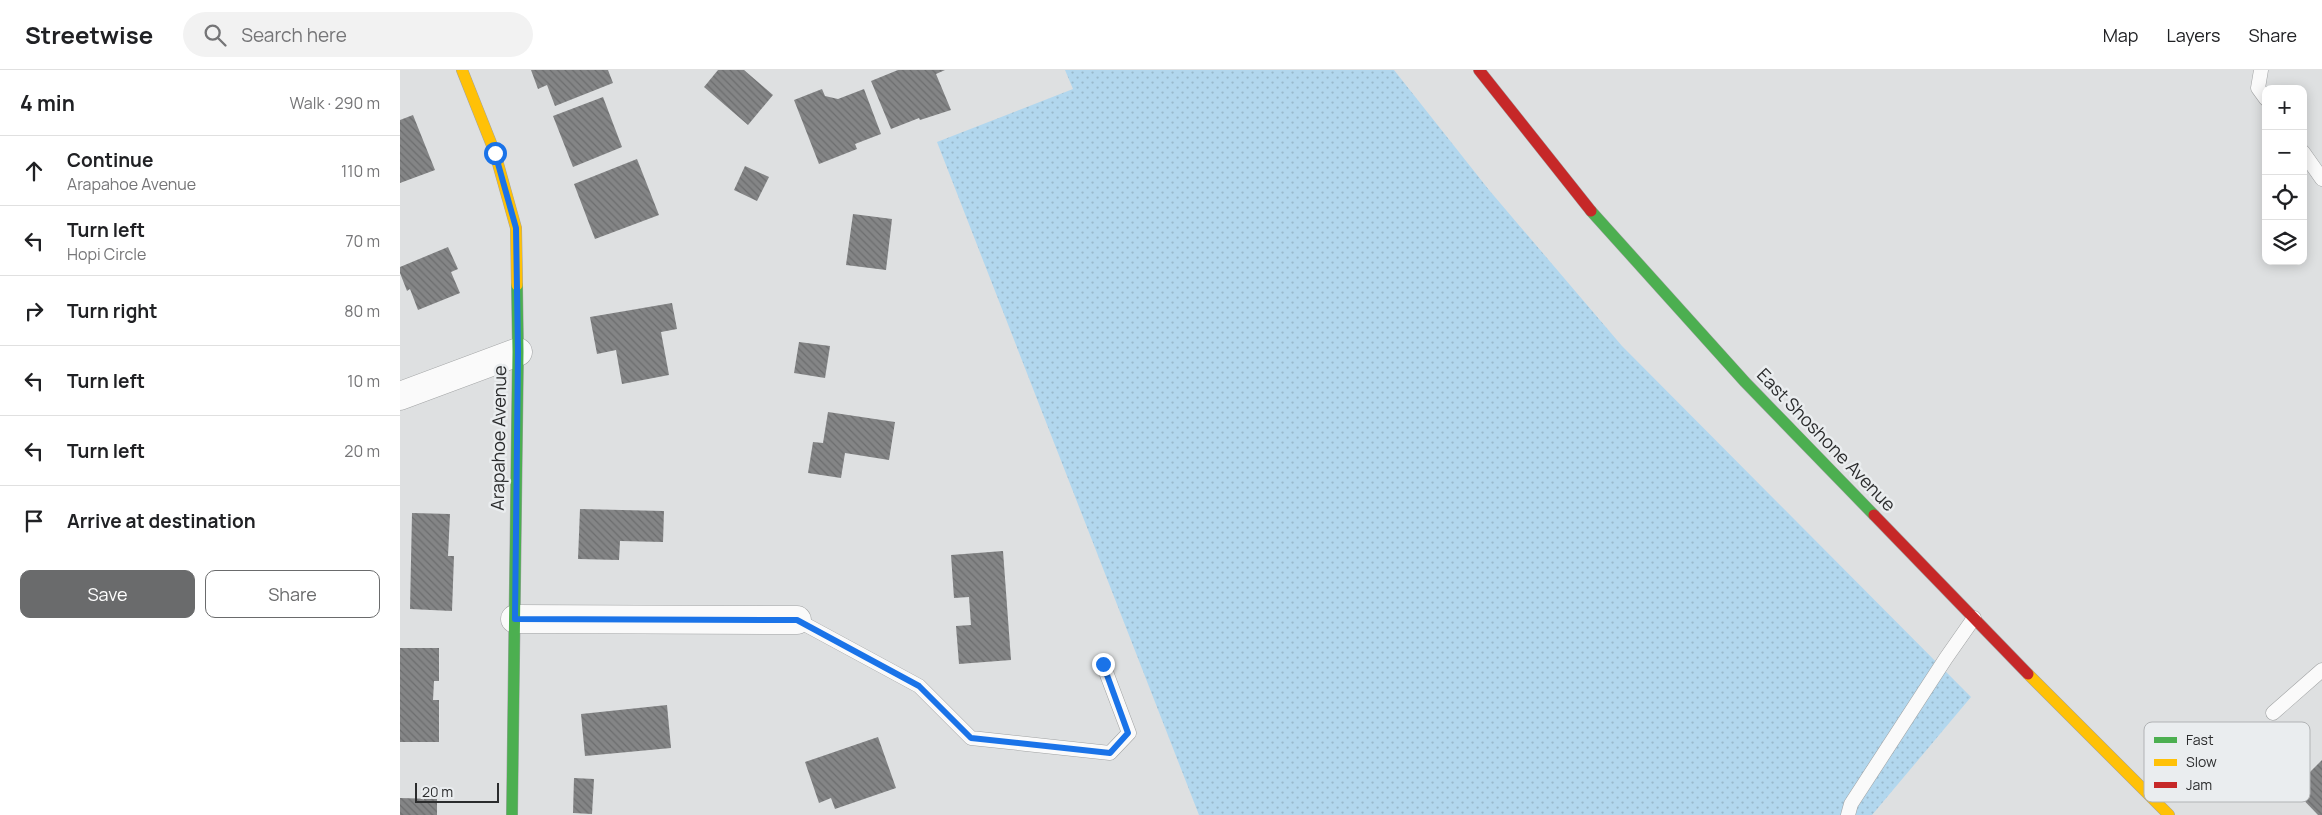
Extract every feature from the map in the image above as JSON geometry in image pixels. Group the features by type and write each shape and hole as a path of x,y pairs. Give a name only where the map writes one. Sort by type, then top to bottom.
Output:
{"street":[{"name":"Arapahoe Avenue","path":"462,70 495,153 516,228 518,352 512,815"},
{"name":"East Shoshone Avenue","path":"1479,70 1598,219 1745,382 2144,790"},
{"path":"400,396 518,352"},
{"path":"515,619 797,620"},
{"name":"East Shoshone Avenue","path":"2156,802 2169,815"}],"lane":[{"path":"2261,70 2258,88 2262,94"},
{"path":"2307,158 2322,179"},
{"path":"1848,815 1850,804 1974,618"},
{"path":"797,620 919,686 971,738 1110,753 1128,733 1103,664"},
{"path":"2273,713 2322,670"}],"shaded area":[{"path":"1065,70 1394,70 1489,190 1622,346 1971,697 1872,815 1199,815 937,142 1073,89"}],"building":[{"path":"531,70 608,70 613,83 555,106 547,85 538,89"},
{"path":"718,70 744,70 773,95 748,125 704,87"},
{"path":"898,70 945,70 936,74 951,110 920,120 919,118 891,129 871,81"},
{"path":"822,89 825,96 838,99 864,89 881,134 855,144 857,149 819,164 794,100"},
{"path":"603,97 622,147 573,167 553,116"},
{"path":"413,115 435,170 400,183 400,120"},
{"path":"637,159 659,215 595,239 574,184"},
{"path":"745,166 769,177 757,201 734,190"},
{"path":"853,214 892,219 886,270 846,265"},
{"path":"448,247 458,269 451,272 460,293 418,310 410,289 407,291 400,273 400,267"},
{"path":"672,303 677,329 661,332 669,375 622,384 616,350 597,354 590,317"},
{"path":"799,342 830,346 825,378 794,373"},
{"path":"828,412 895,422 889,460 845,453 841,478 808,473 813,442 823,443"},
{"path":"580,509 664,511 663,542 620,541 619,560 578,559"},
{"path":"412,513 450,514 448,556 454,556 452,611 410,609"},
{"path":"1003,551 1011,660 959,664 956,626 971,625 969,597 954,598 951,555"},
{"path":"400,648 439,648 439,681 434,681 433,700 439,700 439,742 400,742"},
{"path":"667,705 671,748 585,756 581,714"},
{"path":"878,737 896,788 835,809 831,798 819,803 805,762"},
{"path":"2322,760 2322,815 2318,815 2306,802 2310,802 2310,772"},
{"path":"574,778 594,779 592,814 573,813"},
{"path":"400,798 437,799 437,815 400,815"}],"traffic: fast":[{"path":"1591,211 1745,382 1874,515"},
{"path":"512,815 518,352 517,285"}],"traffic: slow":[{"path":"462,70 495,153 516,228 517,285"},
{"path":"2028,674 2144,790"},
{"path":"2156,802 2169,815"}],"traffic: jam":[{"path":"1479,70 1591,211"},
{"path":"1874,515 2028,674"}],"route":[{"path":"495,153 516,228 518,352 515,619 797,620 919,686 971,738 1110,753 1128,733 1103,664"}]}
